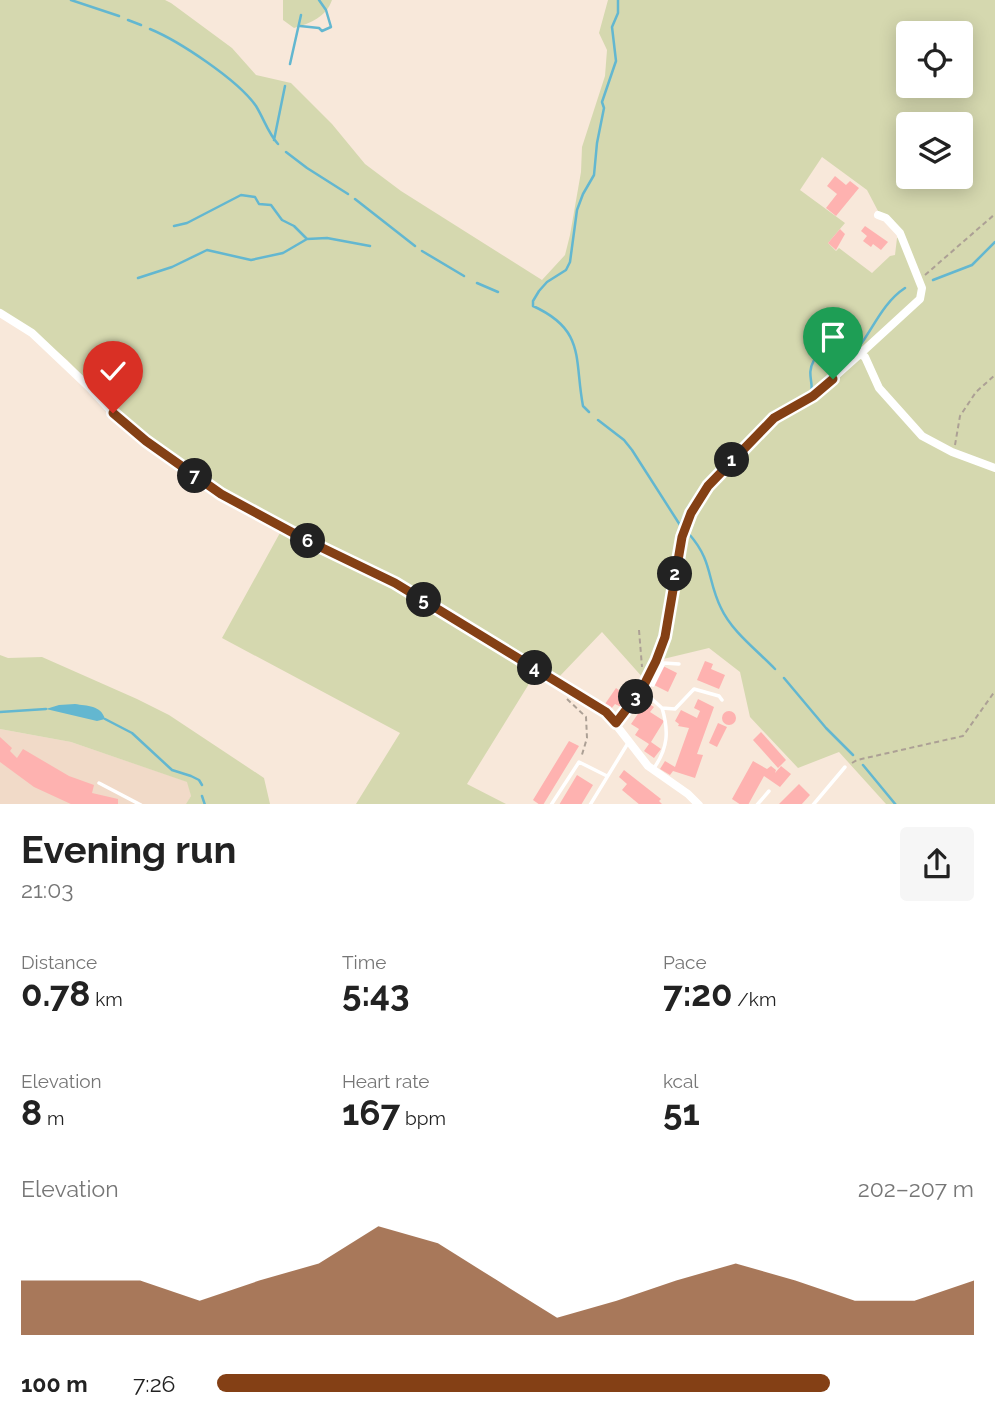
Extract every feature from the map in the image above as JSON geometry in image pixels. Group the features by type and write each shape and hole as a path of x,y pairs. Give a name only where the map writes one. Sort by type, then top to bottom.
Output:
{"street":[{"path":"616,723 659,664 682,537 691,513 708,486 774,418 813,396 920,299 922,288 900,233 886,218 878,215"},
{"path":"0,313 32,333 66,363 113,413 146,441 221,494 308,541 395,583 606,712 653,770 699,804"},
{"path":"860,354 865,358 879,388 922,436 952,452 995,468"}],"lane":[{"path":"659,664 678,664"},
{"path":"644,685 662,708 667,724 664,753 653,770"},
{"path":"662,708 675,709 694,689 719,696 722,701"},
{"path":"592,804 630,741"},
{"path":"551,804 579,762 607,776"},
{"path":"813,804 845,767"},
{"path":"99,783 141,804"},
{"path":"757,804 769,791"}],"path":[{"path":"920,283 924,275 995,214"},
{"path":"952,452 957,440 960,416 976,392 995,375"},
{"path":"639,630 642,669"},
{"path":"845,767 857,760 963,736 995,691"},
{"path":"561,694 586,717 587,738 579,762"}],"shaded area":[{"path":"0,729 71,742 188,782 191,796 187,804 0,804"}],"green space":[{"path":"0,0 165,0 171,3 232,48 256,75 291,83 332,124 365,164 401,191 542,280 565,255 570,235 581,172 582,147 605,76 607,50 599,33 608,0 995,0 995,804 886,804 839,752 798,768 750,717 740,672 709,648 659,660 669,630 687,529 711,478 689,512 678,551 664,638 646,678 644,679 602,632 558,678 395,581 259,513 212,485 167,455 125,419 67,360 35,333 0,311","holes":["822,157 867,190 878,211 893,220 902,234 919,275 916,276 900,237 897,238 895,255 890,256 872,273 839,248 836,251 828,243 845,223 800,190"]},
{"path":"283,0 332,0 326,11 317,18 294,28 283,20"},
{"path":"281,531 394,586 538,674 532,679 467,784 506,804 356,804 400,733 222,638"},
{"path":"0,655 8,658 42,657 169,715 264,778 270,804 186,804 191,796 187,782 71,742 0,729"}],"water":[{"path":"75,704 97,709 105,719 97,721 46,709"}],"building":[{"path":"835,176 846,185 850,181 859,188 836,216 826,208 837,194 827,186"},
{"path":"865,226 888,242 881,250 863,241 867,236 861,231"},
{"path":"840,229 845,234 836,250 828,243"},
{"path":"705,661 713,664 711,669 725,675 719,689 697,680"},
{"path":"663,666 677,673 668,692 654,685"},
{"path":"616,688 631,699 625,709 615,704 611,709 605,704"},
{"path":"698,699 714,707 697,754 703,755 695,778 673,771 670,775 660,769 665,761 675,767 689,728 678,726 675,721 681,710 697,718 700,711 694,708"},
{"path":"646,702 654,707 650,712 664,721 651,742 661,749 654,758 644,751 649,744 635,735 639,729 631,724"},
{"path":"729,711 734,713 734,723 729,725 724,723 722,718 724,713"},
{"path":"718,723 727,727 717,747 709,743"},
{"path":"761,732 786,760 778,768 753,740"},
{"path":"0,737 12,748 10,751 17,758 23,749 69,776 94,785 92,793 118,799 118,804 71,804 34,787 0,762"},
{"path":"569,741 579,746 544,804 533,800"},
{"path":"753,761 767,769 771,766 776,770 775,773 781,766 791,774 780,787 764,776 749,804 740,804 732,799"},
{"path":"624,770 661,799 659,801 662,804 639,804 622,790 627,784 619,777"},
{"path":"577,775 593,785 582,804 560,804"},
{"path":"799,784 810,795 802,804 779,804"}],"waterway":[{"path":"71,0 119,16"},
{"path":"300,26 319,28 322,31 331,27 326,10 319,0"},
{"path":"589,412 583,406 577,360 570,336 550,315 533,306 533,301 547,282 566,270 570,262 577,210 594,175 604,108 602,102 616,61 612,27 618,13 618,0"},
{"path":"290,64 301,15"},
{"path":"128,20 141,25"},
{"path":"150,29 192,52 236,85 256,106 278,144"},
{"path":"274,140 285,86"},
{"path":"286,152 348,194"},
{"path":"174,226 187,223 241,195 255,197 259,204 271,205 282,220 294,226 307,239"},
{"path":"355,199 415,246"},
{"path":"138,278 172,267 207,250 251,260 283,253 307,239 327,238 370,246"},
{"path":"933,280 972,265 995,242"},
{"path":"422,251 464,276"},
{"path":"477,283 498,292"},
{"path":"849,359 888,303 905,288"},
{"path":"811,394 811,370 814,360"},
{"path":"598,420 624,440 632,450 680,525 688,507 699,493"},
{"path":"753,434 763,424"},
{"path":"712,477 729,459"},
{"path":"689,534 702,553 726,617 738,633 775,669"},
{"path":"784,678 853,755"},
{"path":"0,712 46,709"},
{"path":"105,719 132,733 172,770 191,776 202,785"},
{"path":"863,765 895,804"},
{"path":"202,796 205,804"}],"route":[{"path":"113,413 178,465 221,494 308,541 395,583 606,712 616,723 642,689 656,661 671,609 682,537 691,513 708,486 774,418 813,396 833,379"}]}
